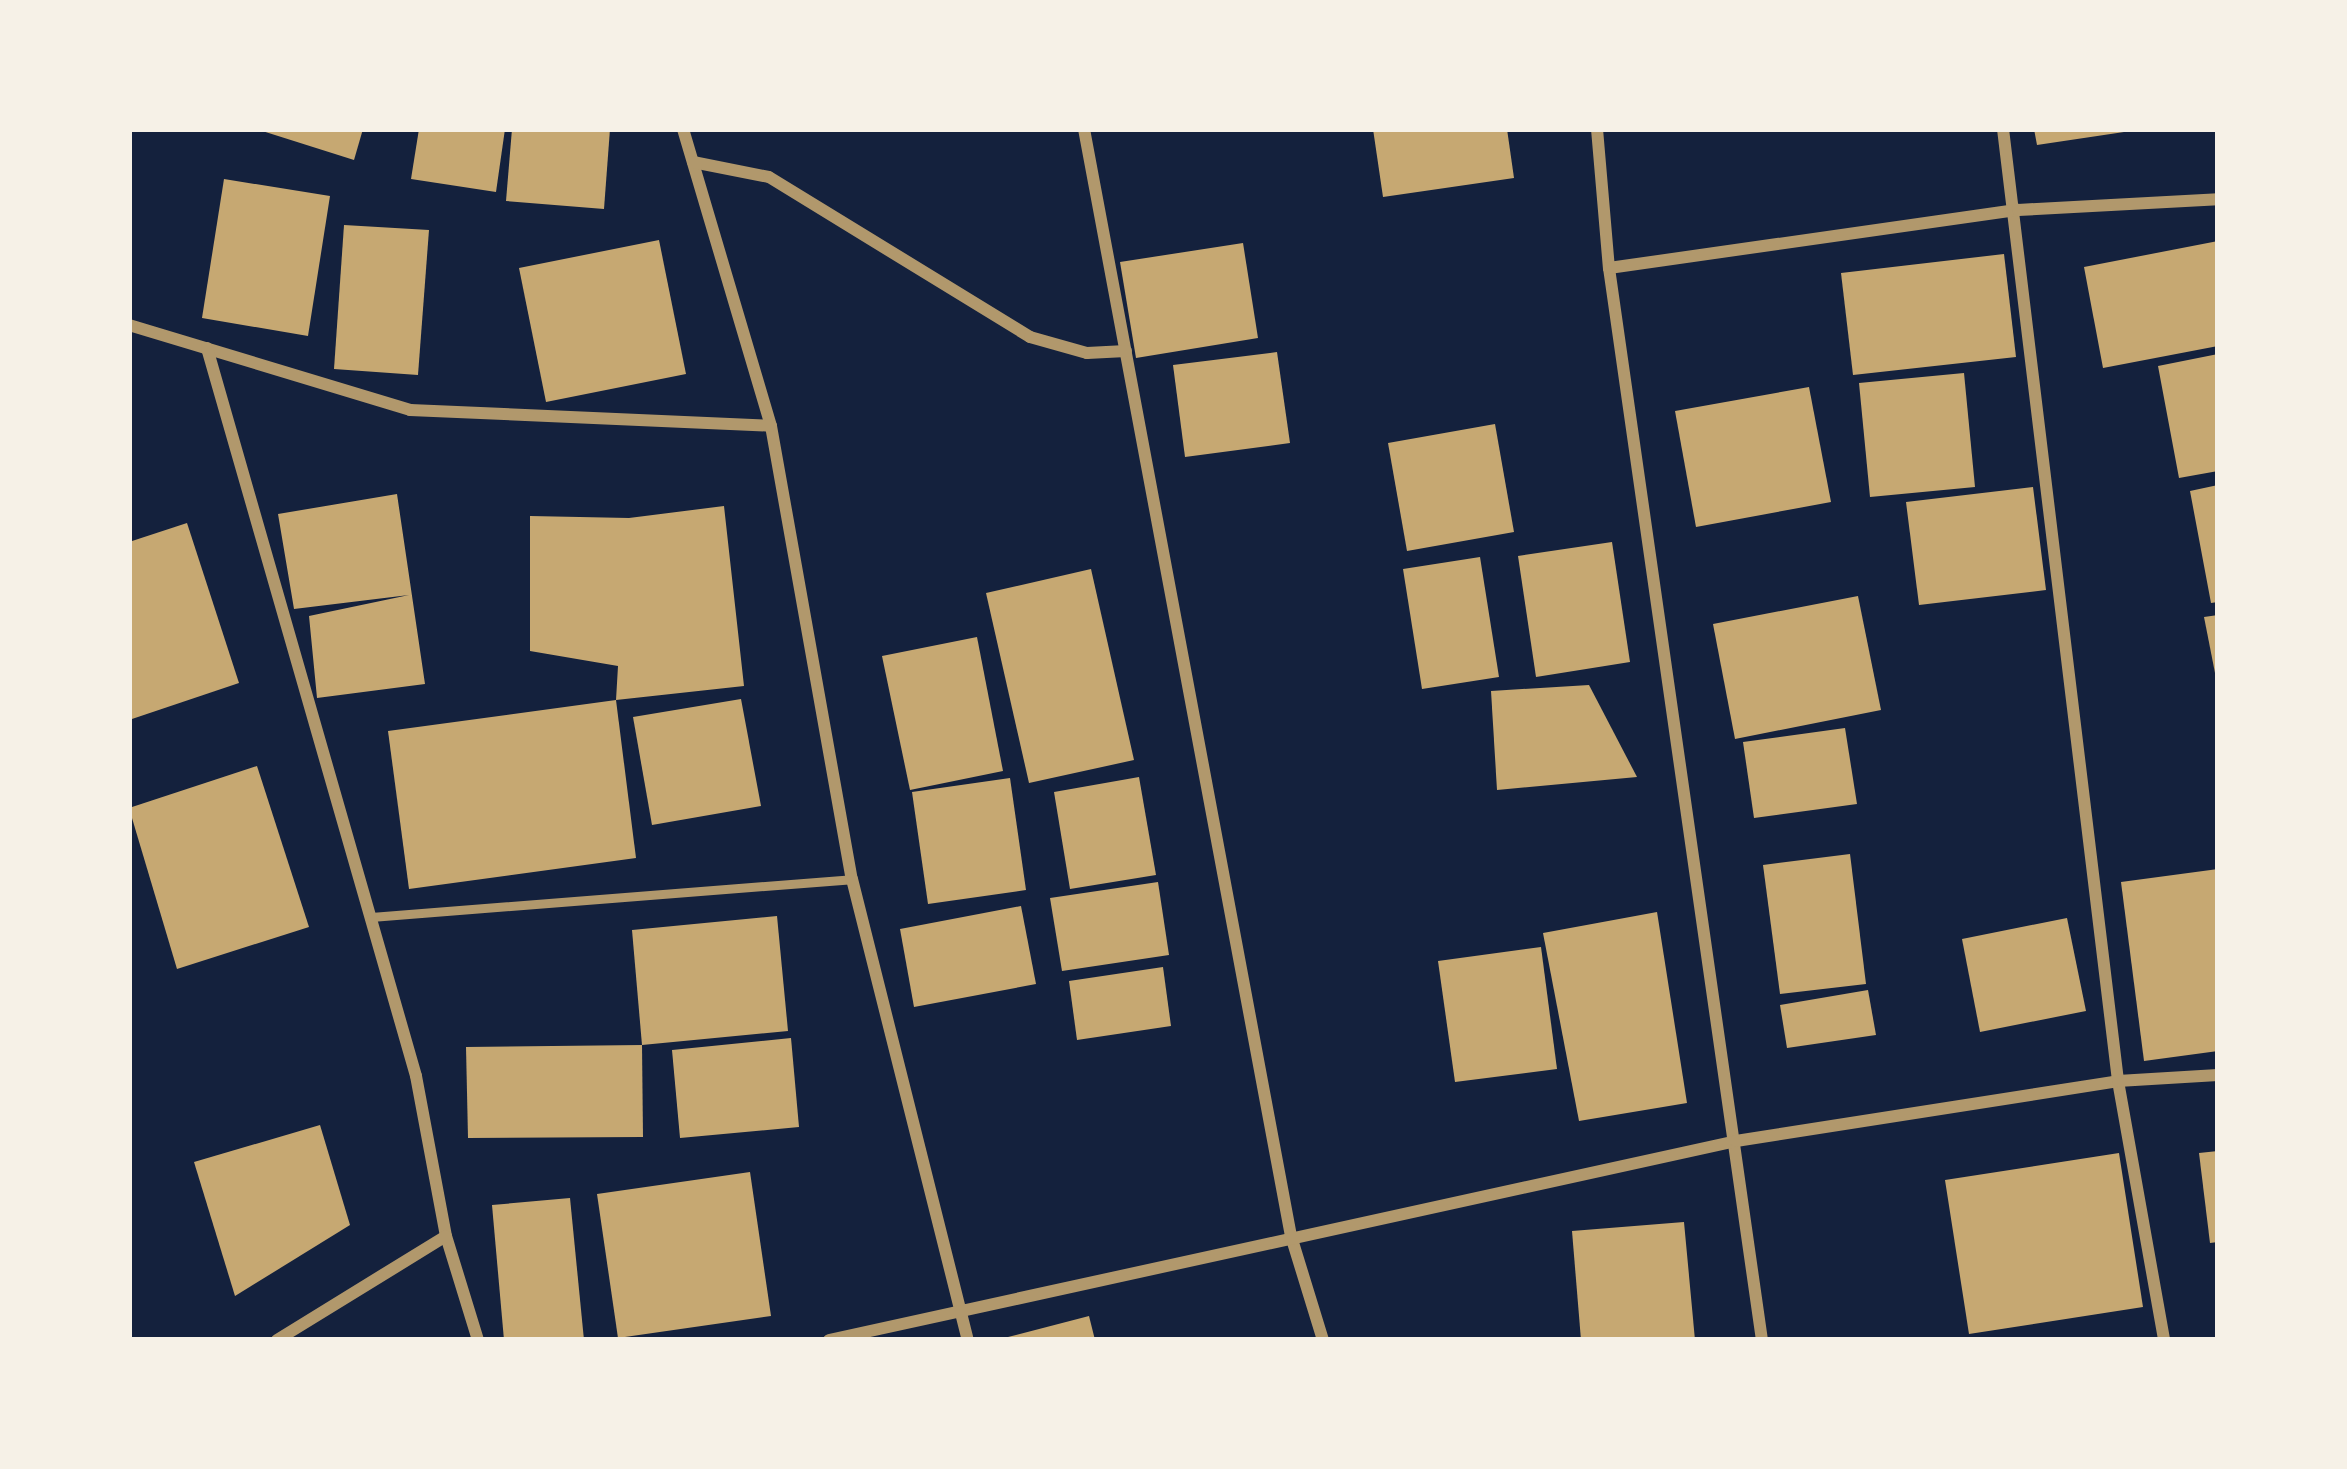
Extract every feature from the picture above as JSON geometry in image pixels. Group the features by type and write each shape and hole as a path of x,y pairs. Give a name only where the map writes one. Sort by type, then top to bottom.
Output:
{"street":[{"path":"683,129 771,427 852,879 968,1340"},
{"path":"1084,129 1291,1237 1323,1340"},
{"path":"1597,129 1609,268 1762,1340"},
{"path":"2003,129 2018,210 2118,1082 2164,1340"},
{"path":"693,162 769,177 1030,338 1087,353 1126,352"},
{"path":"1609,268 2018,210 2218,199"},
{"path":"129,325 410,410 771,427"},
{"path":"207,348 416,1076 446,1236 478,1340"},
{"path":"829,1340 1736,1141 2118,1082 2218,1076"},
{"path":"277,1340 446,1236"}],"lane":[{"path":"371,917 852,879"}],"building":[{"path":"256,129 363,129 354,160"},
{"path":"419,129 505,129 496,192 411,179"},
{"path":"512,129 610,129 604,209 506,201"},
{"path":"1373,129 1507,129 1514,178 1383,197"},
{"path":"2034,129 2124,129 2124,132 2037,145"},
{"path":"224,179 330,196 308,336 202,318"},
{"path":"344,225 429,230 418,375 334,369"},
{"path":"659,240 686,374 546,402 519,268"},
{"path":"2218,241 2218,346 2103,368 2084,267"},
{"path":"1243,243 1258,338 1136,358 1120,262"},
{"path":"2004,254 2016,357 1853,375 1841,273"},
{"path":"1277,352 1290,443 1185,457 1173,365"},
{"path":"2218,354 2218,471 2179,478 2158,366"},
{"path":"1964,373 1975,487 1870,497 1859,383"},
{"path":"1809,387 1831,502 1696,527 1675,411"},
{"path":"1495,424 1514,532 1407,551 1388,443"},
{"path":"2218,485 2218,602 2211,603 2190,491"},
{"path":"2033,487 2046,590 1919,605 1906,502"},
{"path":"397,494 425,684 317,698 309,616 409,595 294,609 278,514"},
{"path":"724,506 744,686 616,700 618,666 530,651 530,516 629,518"},
{"path":"187,523 239,683 129,720 129,542"},
{"path":"1612,542 1630,662 1536,677 1518,556"},
{"path":"1480,557 1499,677 1422,689 1403,569"},
{"path":"1091,569 1134,760 1029,783 986,593"},
{"path":"1858,596 1881,710 1735,739 1713,624"},
{"path":"2218,615 2218,678 2216,678 2204,617"},
{"path":"977,637 1003,771 910,790 882,656"},
{"path":"1589,685 1637,777 1497,790 1491,691"},
{"path":"741,699 761,806 652,825 633,717"},
{"path":"616,700 636,858 409,889 388,731"},
{"path":"1845,728 1857,804 1754,818 1743,742"},
{"path":"257,766 309,927 177,969 129,808"},
{"path":"1139,777 1156,875 1070,889 1054,792"},
{"path":"1010,778 1026,890 928,904 912,792"},
{"path":"1850,854 1866,984 1780,994 1763,865"},
{"path":"2218,869 2218,1051 2144,1061 2121,882"},
{"path":"1158,882 1169,955 1062,971 1050,898"},
{"path":"1021,906 1036,984 914,1007 900,929"},
{"path":"1657,912 1687,1103 1579,1121 1543,933"},
{"path":"777,916 788,1031 642,1045 632,930"},
{"path":"2067,918 2086,1011 1980,1032 1962,939"},
{"path":"1541,947 1557,1069 1455,1082 1438,961"},
{"path":"1163,967 1171,1026 1077,1040 1069,981"},
{"path":"1868,990 1876,1035 1787,1048 1780,1005"},
{"path":"791,1038 799,1127 680,1138 672,1050"},
{"path":"642,1045 643,1137 468,1138 466,1047"},
{"path":"320,1125 350,1225 235,1296 194,1162"},
{"path":"2218,1151 2218,1242 2210,1243 2199,1153"},
{"path":"2119,1153 2143,1307 1969,1334 1945,1180"},
{"path":"750,1172 771,1316 618,1338 597,1194"},
{"path":"570,1198 584,1340 504,1340 492,1205"},
{"path":"1684,1222 1695,1340 1581,1340 1572,1231"},
{"path":"1089,1316 1095,1340 1004,1340 1004,1338"}]}
